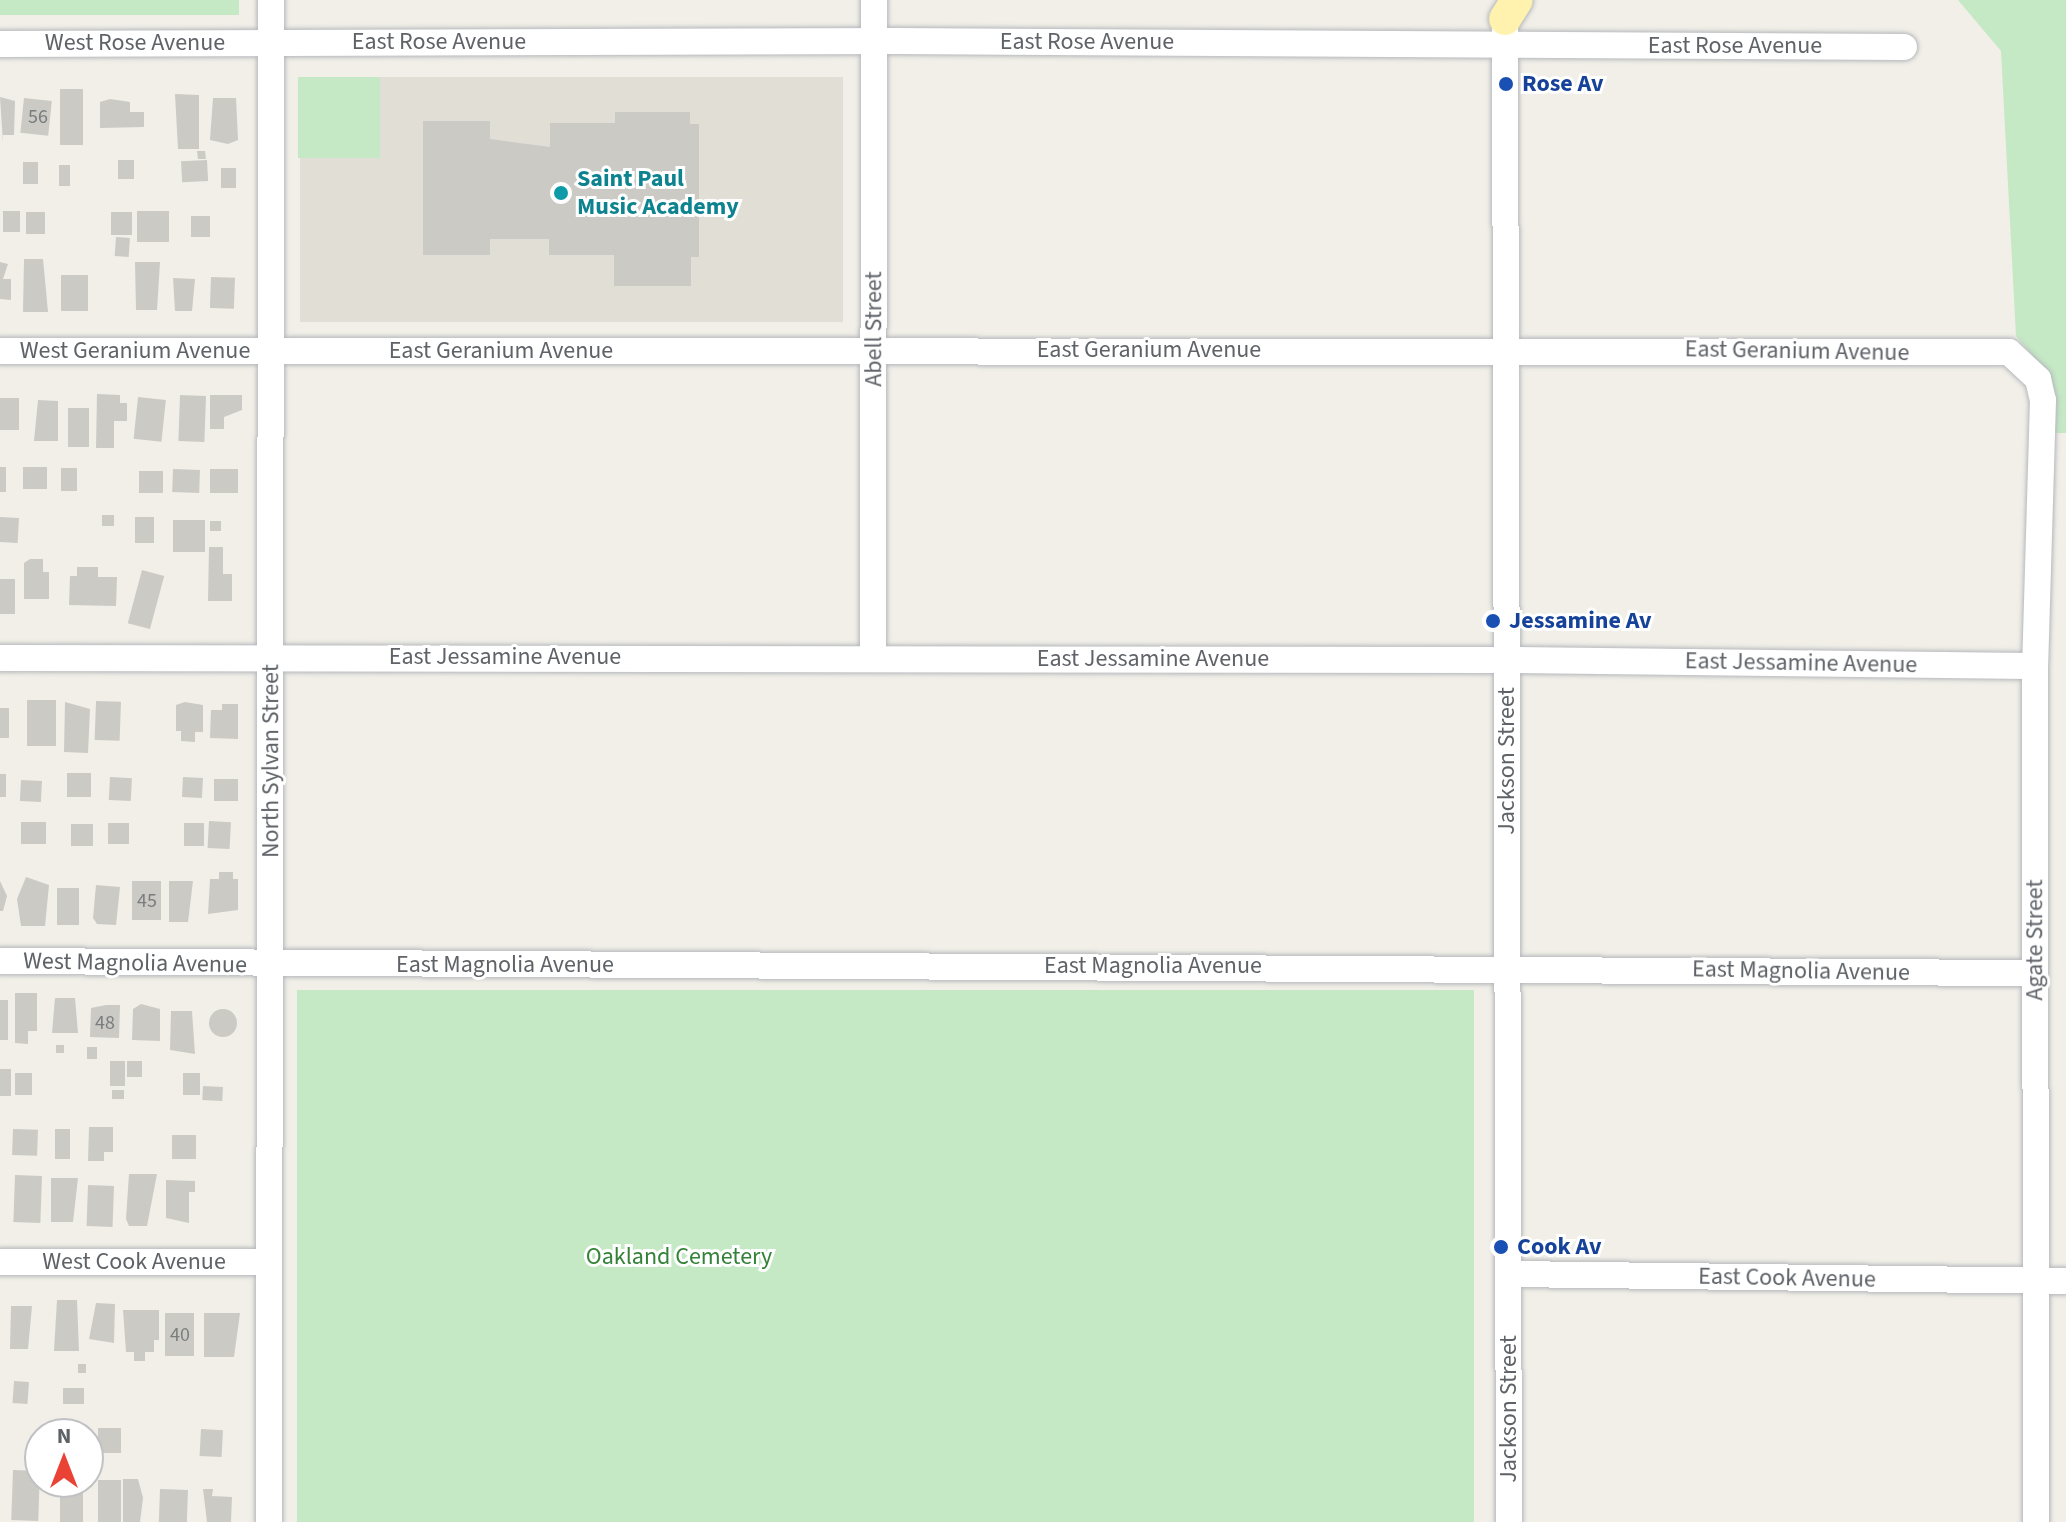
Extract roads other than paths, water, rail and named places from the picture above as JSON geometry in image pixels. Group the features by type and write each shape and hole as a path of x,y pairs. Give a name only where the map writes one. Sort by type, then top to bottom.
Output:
{"street":[{"name":"North Sylvan Street","path":"269,1522 271,0"},
{"name":"Abell Street","path":"873,658 874,0"},
{"name":"East Rose Avenue","path":"271,43 874,41 1508,16 1904,47"},
{"name":"Jackson Street","path":"1508,16 1509,1522"},
{"name":"West Rose Avenue","path":"0,44 271,43"},
{"name":"East Geranium Avenue","path":"271,351 874,352 1506,348 2003,352 2024,363"},
{"name":"West Geranium Avenue","path":"0,351 271,351"},
{"name":"Agate Street","path":"2024,363 2038,379 2043,400 2035,666 2036,1522"},
{"name":"East Jessamine Avenue","path":"0,658 1507,660 2035,666"},
{"name":"West Magnolia Avenue","path":"0,961 271,964"},
{"name":"East Magnolia Avenue","path":"271,964 2035,973"},
{"name":"West Cook Avenue","path":"0,1262 267,1262"},
{"name":"East Cook Avenue","path":"1509,1274 2066,1281"}],"place":[{"name":"Rose Av","path":"1506,84"},
{"name":"Saint Paul Music Academy","path":"561,193"},
{"name":"Jessamine Av","path":"1493,621"},
{"name":"Cook Av","path":"1501,1247"}],"park label":[{"name":"Oakland Cemetery","path":"679,1257"}]}
